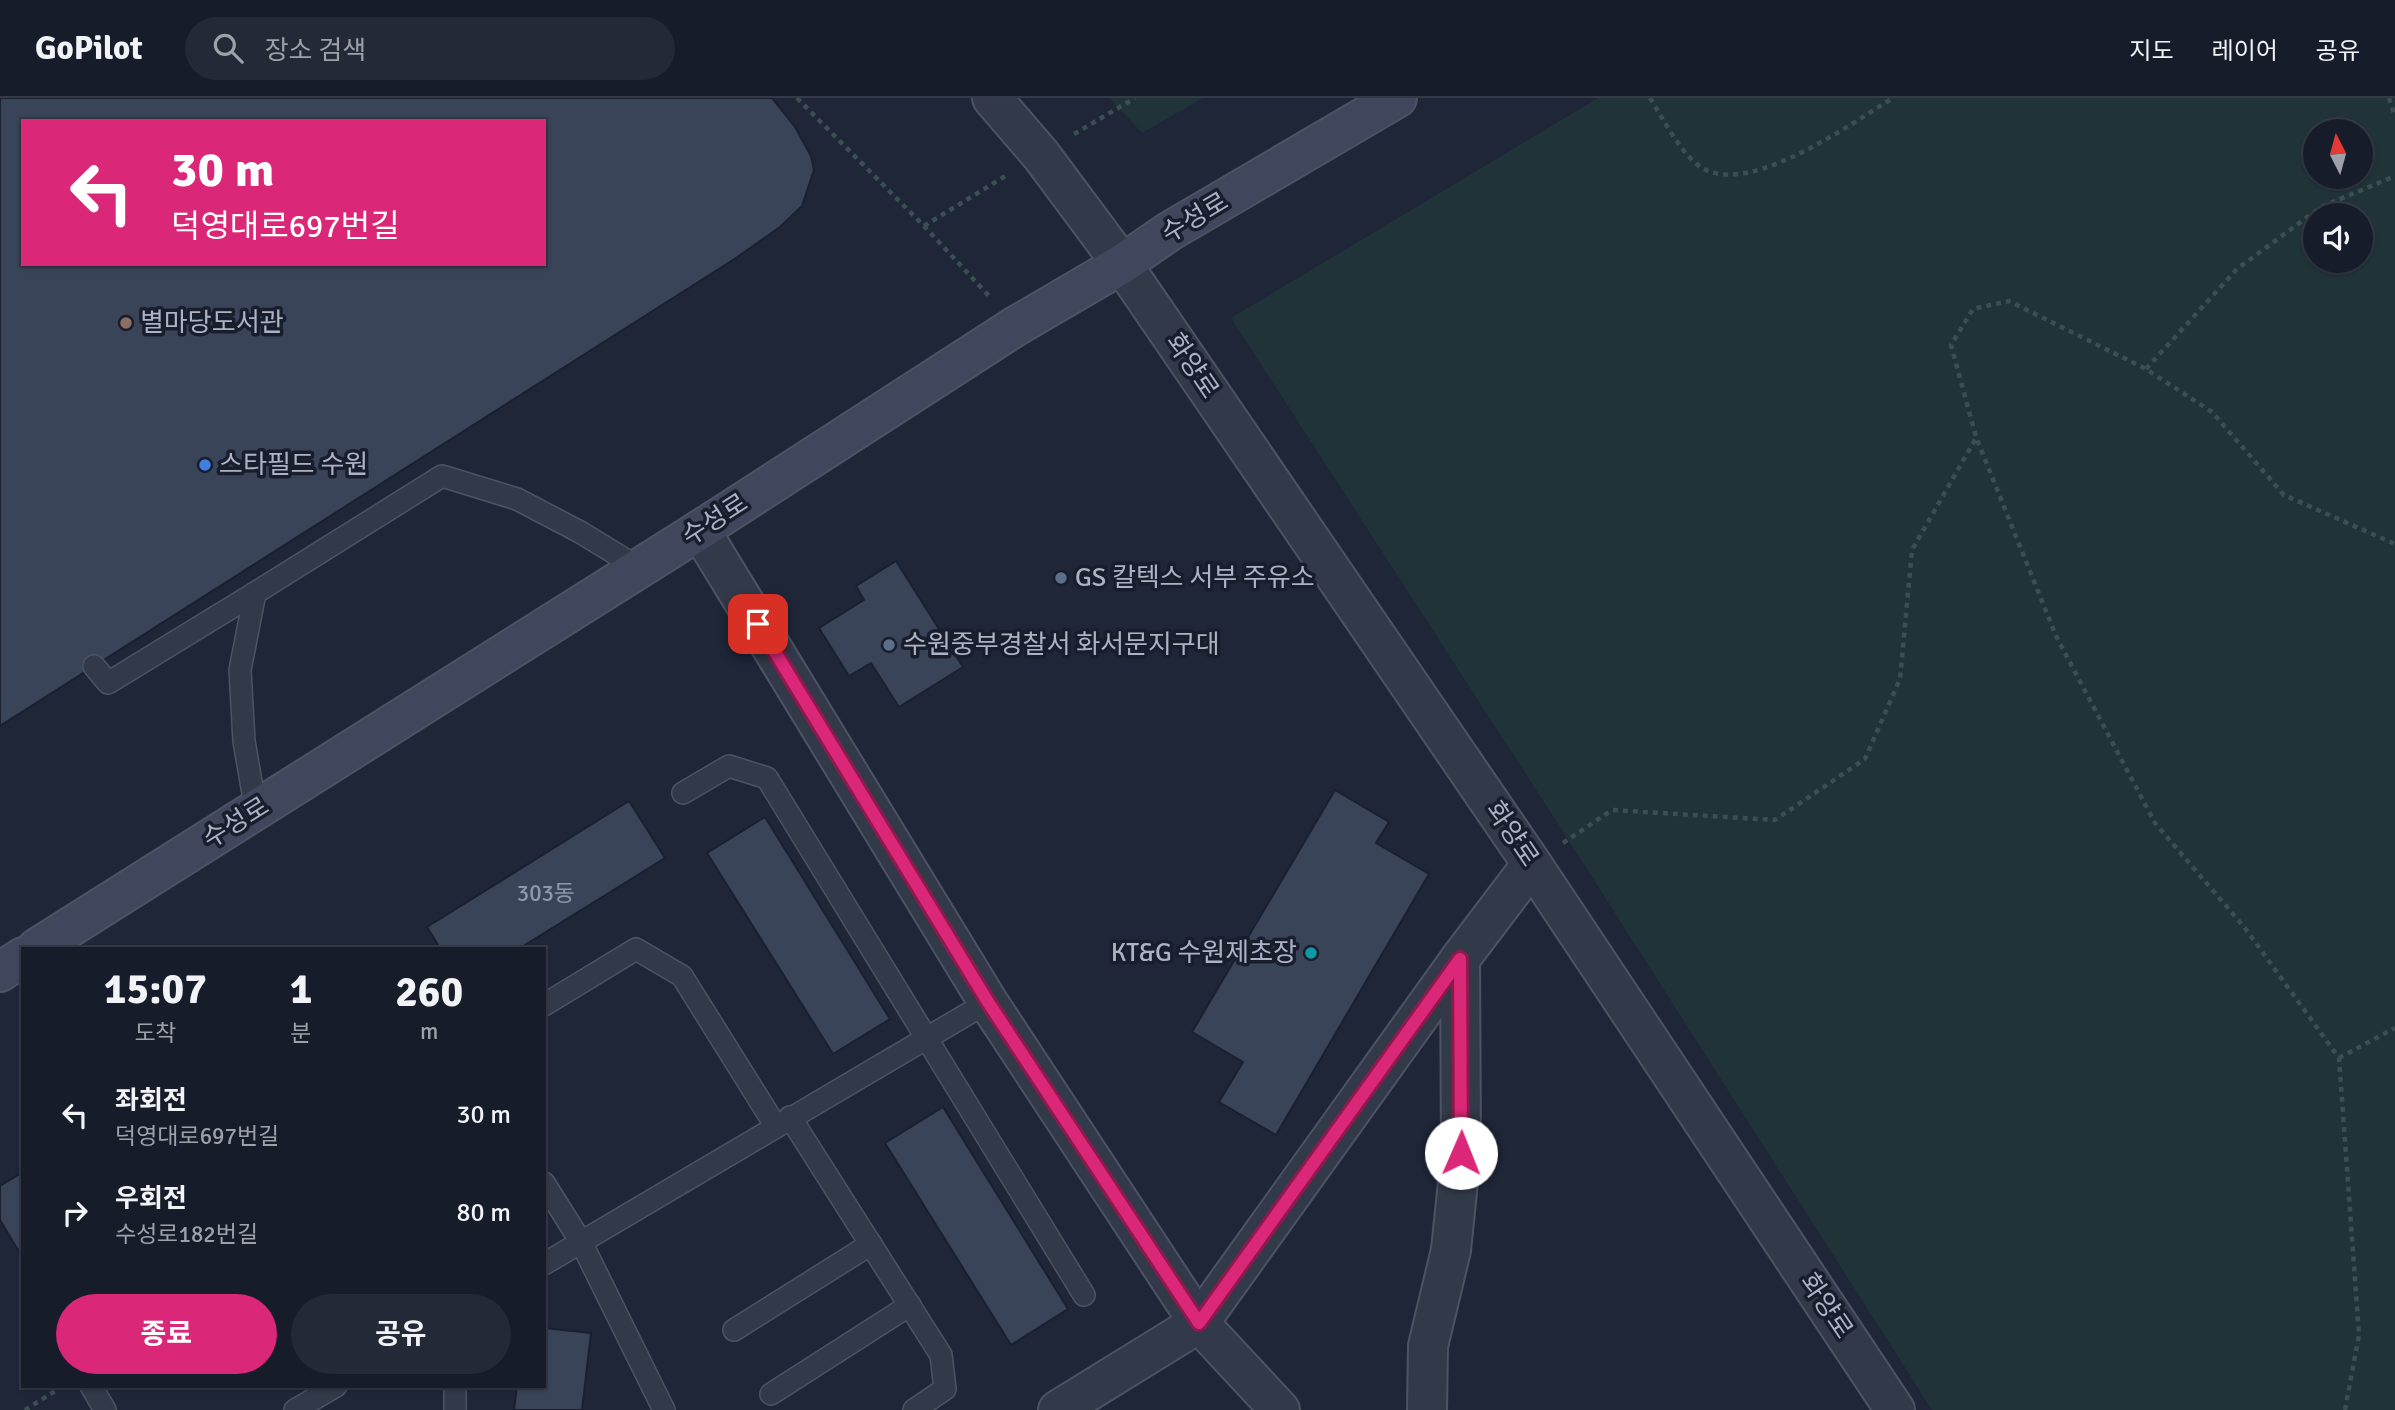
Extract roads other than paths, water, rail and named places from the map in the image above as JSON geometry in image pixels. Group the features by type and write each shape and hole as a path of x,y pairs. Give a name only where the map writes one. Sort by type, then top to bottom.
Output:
{"main road":[{"name":"수성로","path":"39,947 700,530 1016,326 1122,264 1170,231 1397,98"},
{"path":"0,972 21,958"}],"street":[{"name":"화양로","path":"992,98 1041,155 1122,264 1532,864 1895,1410"},
{"path":"700,530 988,1002 1199,1323 1280,1410"},
{"path":"1058,1410 1199,1323 1460,959 1532,864"},
{"path":"1427,1410 1428,1346 1451,1250 1461,1153 1460,959"}],"lane":[{"path":"94,666 108,684 442,476 517,499 580,532 639,568"},
{"path":"255,593 240,670 244,740 256,810"},
{"path":"683,793 729,766 766,778 1084,1295"},
{"path":"546,1004 636,949 682,976 871,1244 941,1354 945,1390 914,1410"},
{"path":"546,1263 988,1002"},
{"path":"546,1185 581,1242 664,1410"},
{"path":"734,1330 871,1244"},
{"path":"771,1395 910,1305"},
{"path":"92,1388 104,1410"},
{"path":"295,1410 333,1388"},
{"path":"455,1388 455,1410"}],"place":[{"name":"별마당도서관","path":"126,323"},
{"name":"스타필드 수원","path":"205,465"},
{"name":"GS 칼텍스 서부 주유소","path":"1061,578"},
{"name":"수원중부경찰서 화서문지구대","path":"889,645"},
{"name":"KT&G 수원제초장","path":"1311,953"}]}
